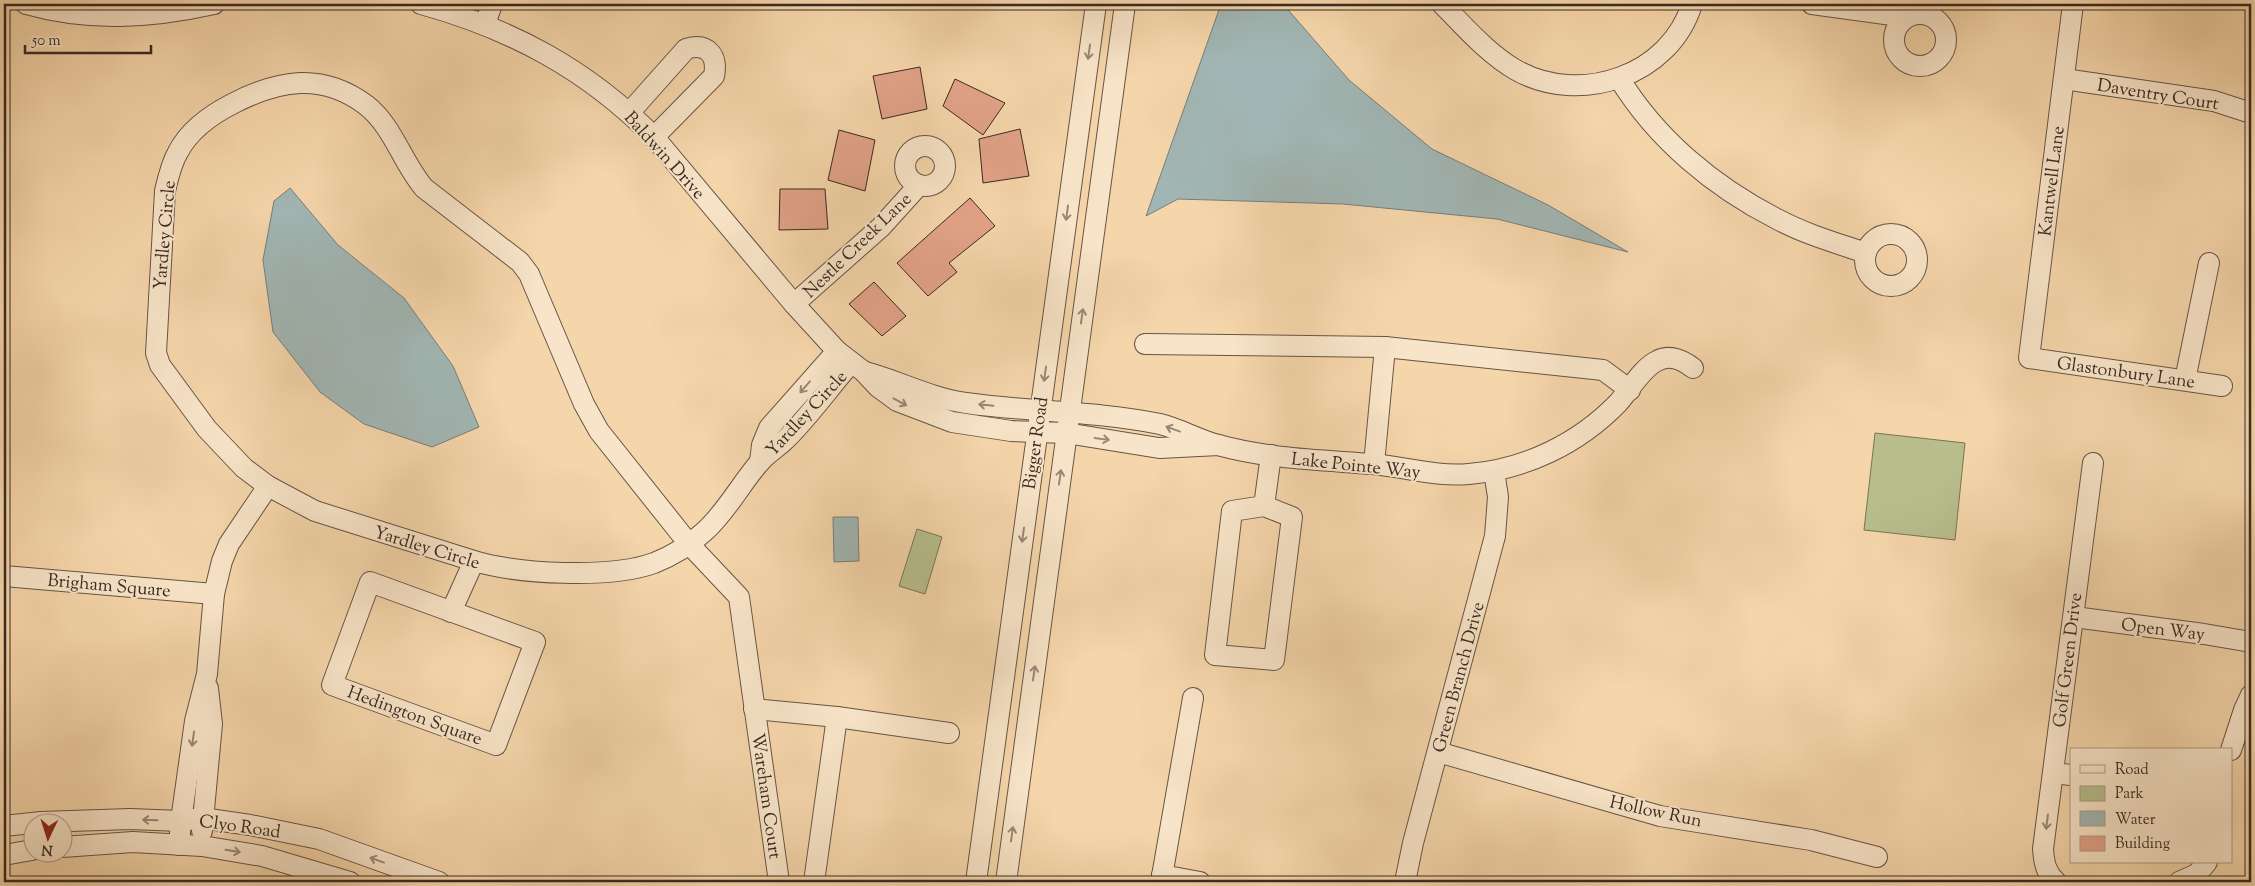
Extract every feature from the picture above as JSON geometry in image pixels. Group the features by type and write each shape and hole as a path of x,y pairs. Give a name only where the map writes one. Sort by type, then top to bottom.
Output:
{"street":[{"path":"26,4 45,9 95,15 145,16 173,13 214,4"},
{"name":"Baldwin Drive","path":"421,4 450,8 551,55 580,74 629,113 654,137 794,304 850,362 897,401 952,422 1011,431 1037,432"},
{"path":"485,24 492,4"},
{"name":"Bigger Road","path":"976,882 1096,4"},
{"name":"Bigger Road","path":"1006,882 1125,4"},
{"path":"1442,4 1498,58 1517,70 1535,79 1555,84 1576,86 1595,85 1620,78 1643,66 1664,50 1676,35 1692,4"},
{"path":"1812,4 1907,17"},
{"name":"Kantwell Lane","path":"2029,358 2073,4"},
{"path":"629,113 686,50 694,47 710,52 716,65 714,76 654,137"},
{"path":"1620,78 1634,102 1653,124 1676,148 1717,182 1777,219 1811,234 1866,253"},
{"name":"Daventry Court","path":"2064,79 2214,101 2251,113"},
{"name":"Yardley Circle","path":"689,544 599,431 584,404 529,274 520,262 424,188 414,176 393,137 379,118 366,105 347,94 323,85 298,82 277,85 258,90 209,117 191,133 178,151 169,172 165,191 156,353 160,366 222,446 244,468 268,486 315,511 420,546 497,568 522,571 621,570 652,563 689,544 723,513 760,462 785,440 850,362"},
{"name":"Nestle Creek Lane","path":"794,304 881,227 919,186"},
{"path":"2185,380 2209,263"},
{"path":"1145,344 1385,347 1603,370 1630,390"},
{"path":"1374,464 1385,347"},
{"name":"Lake Pointe Way","path":"1069,412 1162,424 1218,445 1271,456 1316,461 1374,464 1429,473 1468,474 1531,461 1552,452 1589,429 1630,390 1649,366 1658,360 1666,358 1677,359 1686,362 1693,368"},
{"name":"Glastonbury Lane","path":"2029,358 2222,386"},
{"path":"850,362 940,398 966,403 1069,412"},
{"name":"Lake Pointe Way","path":"1037,432 1066,433 1159,448 1218,445"},
{"path":"1264,506 1271,456"},
{"name":"Golf Green Drive","path":"2056,882 2049,876 2044,865 2043,849 2062,774 2078,568 2093,463"},
{"name":"Green Branch Drive","path":"1405,882 1495,536 1498,497 1494,470"},
{"path":"179,845 180,821 195,722 207,674 214,594 222,561 229,544 268,486"},
{"path":"1264,506 1292,517 1274,660 1215,654 1232,511 1264,506"},
{"name":"Wareham Court","path":"689,544 739,597 779,882"},
{"path":"451,612 474,561"},
{"name":"Brigham Square","path":"4,576 214,594"},
{"name":"Hedington Square","path":"370,582 451,612 535,642 496,745 332,685 370,582"},
{"name":"Open Way","path":"2074,617 2251,642"},
{"path":"202,846 202,818 212,724 207,674"},
{"path":"2232,748 2244,710 2251,696"},
{"path":"1193,698 1161,879 1200,882"},
{"name":"Wareham Court","path":"754,709 837,717 949,733"},
{"path":"814,882 837,717"},
{"name":"Hollow Run","path":"1438,752 1653,814 1811,840 1877,856"},
{"name":"Clyo Road","path":"4,826 41,822 120,819 180,821 202,818 250,825 319,839 439,882"},
{"name":"Clyo Road","path":"72,846 134,842 202,846 262,856 350,882"},
{"path":"4,855 22,852"},
{"path":"2179,882 2197,874 2206,864"}],"green space":[{"path":"1875,433 1965,443 1955,540 1864,530"},
{"path":"917,529 942,537 925,594 899,586"}],"water":[{"path":"1221,4 1283,4 1349,80 1432,149 1548,205 1628,252 1497,219 1343,204 1178,199 1146,216"},
{"path":"290,188 338,245 404,298 453,366 479,427 432,447 364,424 320,392 273,332 263,260 274,201"},
{"path":"833,517 858,517 859,561 834,562"}],"building":[{"path":"920,67 927,109 882,119 873,76"},
{"path":"955,79 1005,103 983,135 943,106"},
{"path":"1020,129 1029,176 983,183 979,139"},
{"path":"839,130 875,140 865,191 828,180"},
{"path":"780,189 825,189 828,229 779,230"},
{"path":"970,198 995,226 949,263 957,272 928,296 897,263"},
{"path":"874,282 906,316 882,336 849,304"}]}
